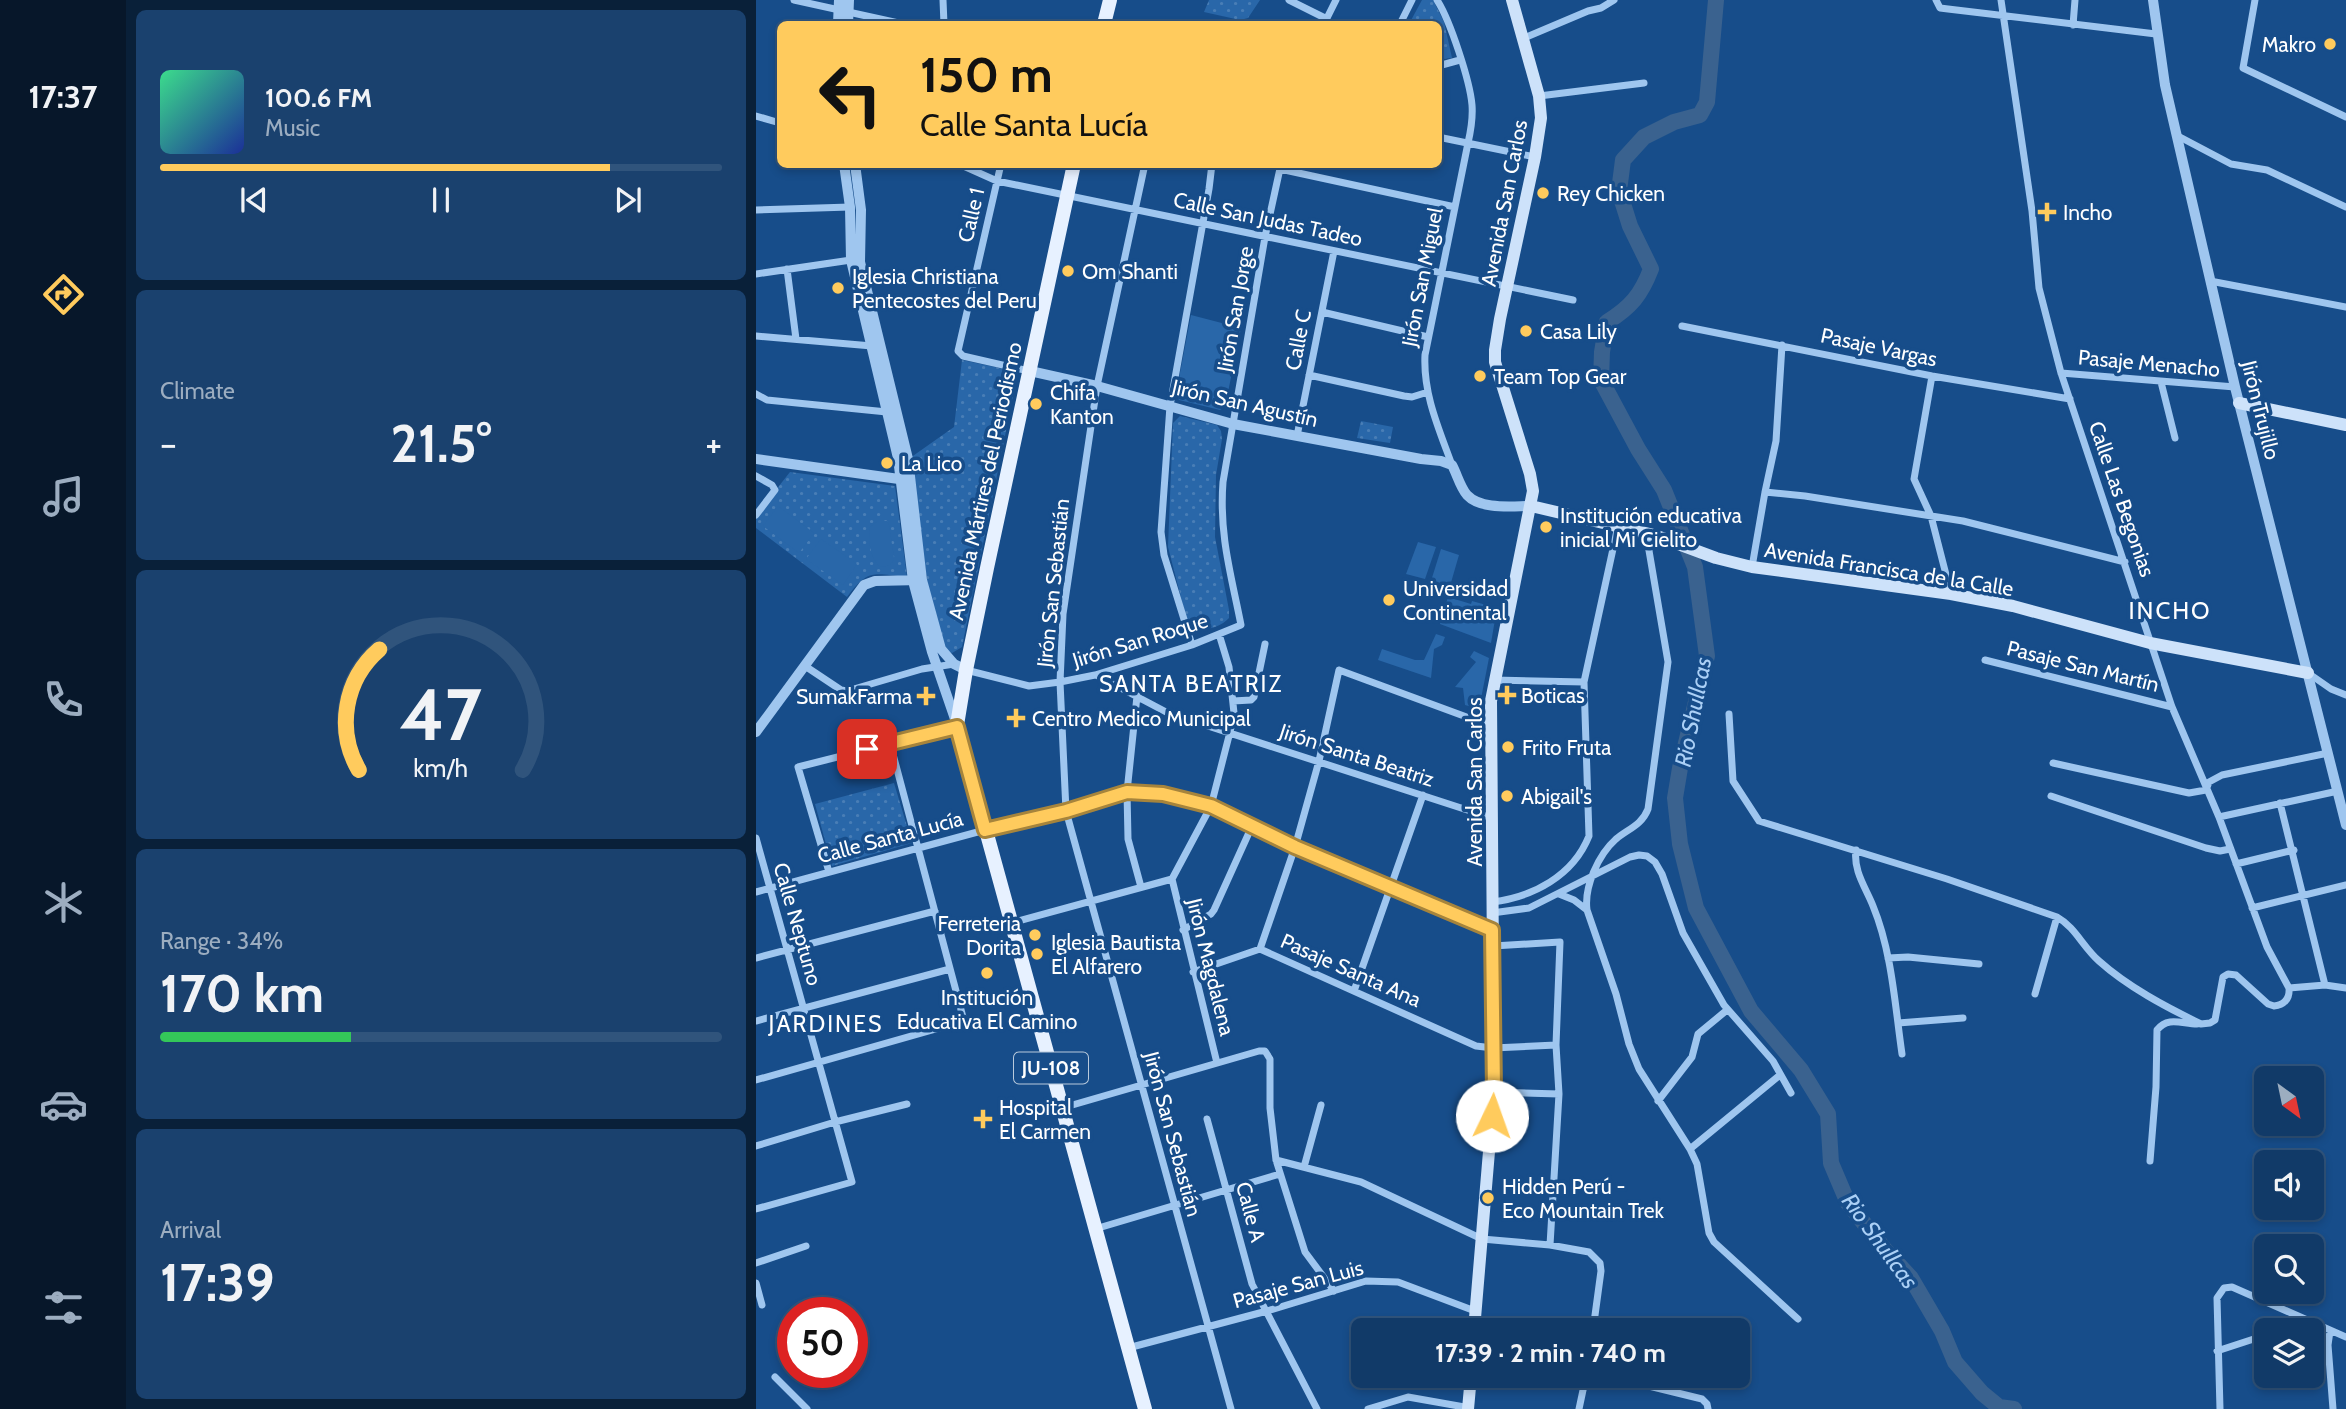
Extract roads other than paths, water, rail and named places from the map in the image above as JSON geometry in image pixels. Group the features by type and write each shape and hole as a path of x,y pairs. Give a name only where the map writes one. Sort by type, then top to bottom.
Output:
{"main road":[{"path":"1105,21 1110,0"},
{"name":"Avenida San Carlos","path":"1475,1318 1494,1092 1491,726 1494,680 1532,491 1530,474 1495,362 1494,350 1541,118 1539,96 1512,0"},
{"name":"Avenida Mártires del Periodismo","path":"1073,168 1030,371 960,667 957,726 1145,1409"},
{"path":"2239,403 2346,425"},
{"name":"Avenida Francisca de la Calle","path":"1531,506 1650,534 1716,558 1752,567 1951,594 2013,606 2150,643 2308,673"},
{"path":"1470,1409 1471,1388"}],"street":[{"path":"794,0 888,21"},
{"path":"843,12 849,0"},
{"path":"943,0 944,21"},
{"path":"1289,0 1324,21"},
{"path":"1326,21 1336,0"},
{"path":"1402,21 1412,0"},
{"name":"Jirón San Miguel","path":"1437,0 1446,17 1460,60 1471,101 1472,119 1428,337 1425,366 1427,392 1464,492 1477,502 1531,506"},
{"path":"1524,38 1601,8 1614,0"},
{"name":"Calle Las Begonias","path":"2001,0 2032,211 2039,288 2061,373 2172,707 2220,817 2267,947 2289,988"},
{"path":"2073,25 2075,0"},
{"name":"Jirón Trujillo","path":"2152,0 2165,85 2210,281 2346,825"},
{"path":"2255,0 2243,68 2346,117"},
{"path":"1936,1 1940,8 2156,34"},
{"path":"1442,64 1460,60"},
{"path":"1539,96 1644,83"},
{"path":"756,116 777,121"},
{"path":"2176,135 2231,164 2267,170 2346,207"},
{"path":"1442,138 1535,157"},
{"path":"845,168 850,207 852,260 908,459 905,480"},
{"path":"855,168 860,210 860,262 887,412 905,480 917,581 941,649 960,667"},
{"name":"Calle San Judas Tadeo","path":"968,168 997,181 1573,300"},
{"name":"Calle 1","path":"1000,168 958,351 960,354 1030,371"},
{"name":"Jirón San Sebastián","path":"1144,168 1097,386 1063,614 1060,682 1066,811 1231,1409"},
{"path":"1192,645 1164,555 1161,532 1170,406 1211,168"},
{"name":"Jirón San Jorge","path":"1241,625 1222,535 1221,512 1233,424 1265,237 1280,168"},
{"path":"1284,168 1455,207"},
{"path":"756,210 850,207"},
{"name":"Calle C","path":"1297,436 1334,251"},
{"path":"756,274 852,260"},
{"path":"787,269 796,339"},
{"path":"2210,281 2346,307"},
{"path":"1322,312 1428,337"},
{"name":"Pasaje Vargas","path":"1682,326 1932,376 2070,399"},
{"path":"756,336 876,346"},
{"path":"1752,567 1776,441 1782,345"},
{"name":"Jirón San Agustín","path":"1030,371 1097,386 1233,424 1452,465"},
{"name":"Pasaje Menacho","path":"2061,373 2235,387"},
{"path":"1309,375 1404,396 1412,397 1427,392"},
{"path":"1932,376 1914,479 1931,516 1951,594"},
{"path":"2161,382 2175,438"},
{"path":"756,394 767,400 887,412"},
{"path":"756,459 905,480"},
{"path":"756,475 775,490 756,515"},
{"path":"1765,492 1963,520 2125,562"},
{"path":"1492,907 1518,899 1561,875 1583,852 1589,836 1584,682 1618,526"},
{"path":"1650,534 1668,662 1648,809 1639,823 1614,841 1600,859 1585,898 1587,910 1639,1069 1697,1164 1709,1233 1714,1242 1798,1319"},
{"path":"756,732 864,585 875,581 917,581"},
{"name":"Avenida Mártires del Periodismo","path":"917,581 937,667 957,726"},
{"name":"Jirón San Roque","path":"960,667 1029,686 1060,682 1095,675 1192,645 1241,625"},
{"path":"1011,923 1172,879 1211,806 1234,713 1229,667 1219,634"},
{"path":"1233,701 1251,700 1254,697 1265,644"},
{"name":"Pasaje San Martín","path":"1985,660 2172,707"},
{"path":"805,666 841,690 847,691 922,669 960,667"},
{"path":"1260,948 1295,847 1319,761 1339,670 1491,726"},
{"path":"2308,673 2330,689 2346,695"},
{"name":"Jirón Santa Beatriz","path":"1095,675 1168,713 1492,818"},
{"path":"1494,680 1584,682"},
{"path":"1137,696 1127,792 1128,839 1140,887"},
{"path":"1729,714 1733,781 1759,821 1856,850 2057,917 2069,925 2091,953 2116,974 2201,1024"},
{"path":"829,872 798,767 957,726"},
{"path":"756,1080 964,1021 890,743"},
{"path":"2053,763 2189,793 2206,790 2209,782 2222,775 2328,753"},
{"path":"2220,817 2338,791"},
{"name":"Calle Santa Lucía","path":"756,892 1066,811 1127,792 1163,794 1211,806 1295,847 1492,930"},
{"path":"1354,991 1423,795"},
{"path":"2051,796 2206,848 2220,851 2231,849"},
{"path":"2280,803 2294,850 2325,985"},
{"path":"1184,930 1214,911 1252,826"},
{"name":"Calle Neptuno","path":"756,838 852,1182 756,1209"},
{"path":"1856,850 1856,864 1874,908 1888,958 1902,1054"},
{"path":"2236,863 2294,850"},
{"path":"1492,907 1520,911 1630,857 1647,856 1655,862 1662,874 1683,933 1727,1010 1773,1061 1791,1093"},
{"name":"Jirón Magdalena","path":"1172,879 1217,1063"},
{"path":"2252,908 2346,885"},
{"path":"1559,894 1574,900 1587,910"},
{"path":"756,958 935,911"},
{"path":"2035,994 2057,917"},
{"path":"1493,946 1560,942 1556,1045 1559,1094 1550,1245"},
{"name":"Pasaje Santa Ana","path":"1193,972 1260,948 1476,1046 1493,1048 1556,1045"},
{"path":"1888,958 1908,957 1979,964"},
{"path":"756,1021 950,969"},
{"path":"2150,1161 2157,1030 2163,1023 2169,1021 2201,1024 2214,1020 2223,977 2228,974 2236,975 2267,1004 2274,1006 2285,1002 2289,988 2325,985 2346,988"},
{"path":"1658,1101 1692,1057 1698,1034 1727,1010"},
{"path":"1898,1023 1963,1018"},
{"path":"1062,1108 1260,1050 1268,1054 1276,1160 1305,1252 1334,1291"},
{"path":"1690,1149 1780,1075"},
{"path":"1494,1092 1559,1094"},
{"path":"756,1146 907,1104"},
{"path":"1304,1167 1321,1105"},
{"name":"Calle A","path":"1207,1119 1252,1284 1317,1409"},
{"path":"1276,1160 1361,1182 1482,1239 1550,1245 1589,1252 1600,1263 1601,1282 1595,1318"},
{"path":"1095,1229 1280,1174"},
{"path":"756,1262 806,1246"},
{"name":"Pasaje San Luis","path":"1128,1348 1366,1281 1398,1282 1475,1311"},
{"path":"756,1283 762,1305"},
{"path":"2220,1409 2217,1298 2224,1288 2232,1287 2302,1318"},
{"path":"2324,1328 2346,1338"},
{"path":"2330,1331 2328,1345 2333,1409"},
{"path":"2217,1351 2254,1339"},
{"path":"775,1377 802,1407"},
{"path":"1579,1409 1585,1388"},
{"path":"1657,1388 1702,1399 1707,1404 1707,1409"},
{"path":"1368,1409 1408,1397 1470,1409"}],"waterway":[{"name":"Rio Shullcas","path":"1716,0 1707,102 1700,115 1674,122 1644,137 1623,160 1619,191 1630,226 1651,269 1634,300 1607,322 1602,352 1601,380 1638,449 1664,490 1695,567 1707,656 1675,798 1680,844 1696,908 1751,1011 1801,1070 1828,1114 1831,1163 1848,1203 1911,1278 1942,1331 1955,1362 1982,1393 1999,1407 2014,1409"}],"place":[{"name":"Makro","path":"2330,44"},
{"name":"Rey Chicken","path":"1543,193"},
{"name":"Incho","path":"2047,212"},
{"name":"Om Shanti","path":"1068,271"},
{"name":"Iglesia Christiana Pentecostes del Peru","path":"838,288"},
{"name":"Casa Lily","path":"1526,331"},
{"name":"Team Top Gear","path":"1480,376"},
{"name":"Chifa Kanton","path":"1036,404"},
{"name":"La Lico","path":"887,463"},
{"name":"Institución educativa inicial Mi Cielito","path":"1546,527"},
{"name":"Universidad Continental","path":"1389,600"},
{"name":"Boticas","path":"1507,695"},
{"name":"SumakFarma","path":"926,696"},
{"name":"Centro Medico Municipal","path":"1016,718"},
{"name":"Frito Fruta","path":"1508,747"},
{"name":"Abigail's","path":"1507,796"},
{"name":"Ferreteria Dorita","path":"1035,935"},
{"name":"Iglesia Bautista El Alfarero","path":"1037,954"},
{"name":"Institución Educativa El Camino","path":"987,973"},
{"name":"Hospital El Carmen","path":"983,1119"},
{"name":"Hidden Perú - Eco Mountain Trek","path":"1488,1198"}],"district":[{"name":"INCHO","path":"2170,610"},
{"name":"SANTA BEATRIZ","path":"1191,684"},
{"name":"JARDINES","path":"826,1024"}]}
